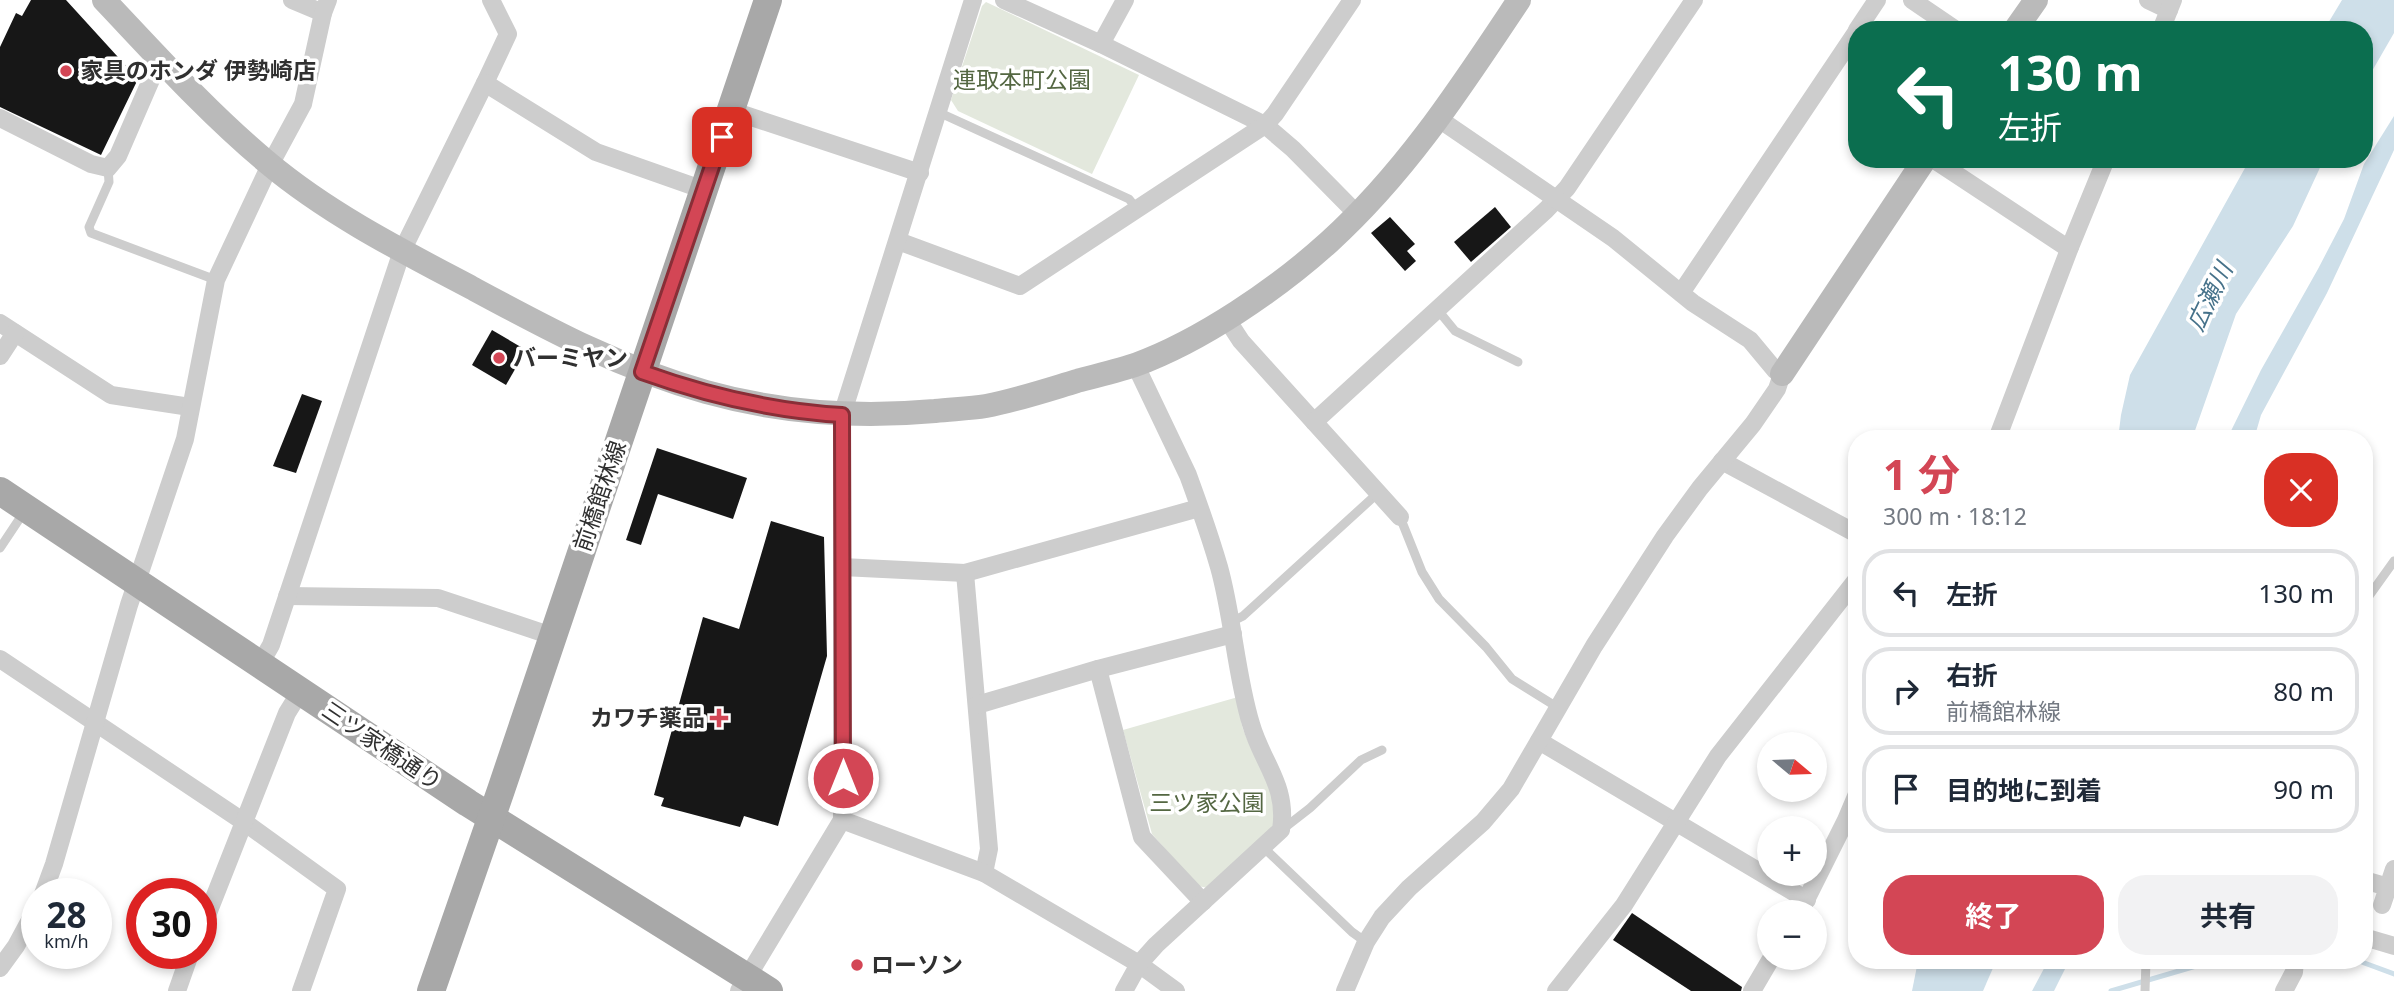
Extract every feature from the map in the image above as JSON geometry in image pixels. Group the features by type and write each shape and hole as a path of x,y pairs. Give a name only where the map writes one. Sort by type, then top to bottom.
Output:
{"main road":[{"name":"前橋館林線","path":"431,991 768,0"},
{"name":"三ツ家橋通り","path":"0,491 300,692 751,987"}],"street":[{"path":"104,0 212,113 270,165 320,202 402,251 546,328 642,372 710,394 810,413 842,415 913,413 986,406 1135,365 1198,335 1226,318 1302,265 1358,215 1408,160 1519,0"},
{"path":"49,878 137,582 185,439 216,279 270,165 303,104 326,7 292,0"},
{"path":"260,664 271,645 402,251 508,34 491,0"},
{"path":"751,987 842,820 842,415 973,0"},
{"path":"1004,0 1101,44 1265,125 1293,149 1358,215"},
{"path":"1101,44 1125,0"},
{"path":"1314,422 1558,198 1694,0"},
{"path":"1863,21 1877,0"},
{"path":"1912,0 1943,21"},
{"path":"2021,21 2036,0"},
{"path":"2148,0 2171,5"},
{"path":"898,241 1020,286 1265,125 1275,114 1346,2"},
{"path":"1681,293 1848,43"},
{"path":"0,118 90,164 108,168 118,156 160,59"},
{"path":"485,83 596,152 704,190"},
{"path":"730,110 920,173"},
{"path":"1438,119 1558,198 1613,238 1681,293 1750,340 1775,370 1782,374"},
{"path":"1345,991 1366,942 1382,917 1409,888 1483,822 1511,789 1557,707 1665,536 1761,414 1777,389 1782,374 1919,168"},
{"path":"1947,168 2070,247"},
{"path":"2000,430 2102,168"},
{"path":"1226,318 1241,341 1401,517"},
{"path":"0,323 111,395 190,407"},
{"path":"0,356 15,333"},
{"path":"1124,991 1139,964 1156,945 1282,830 1284,811 1273,775 1251,725 1219,567 1188,475 1135,365"},
{"path":"1722,461 1848,529"},
{"path":"842,567 965,573 1199,508"},
{"path":"965,573 989,849 984,873"},
{"path":"1556,991 1624,905 1732,737 1848,590"},
{"path":"287,596 438,598 552,636"},
{"path":"978,705 1232,628"},
{"path":"0,659 244,822 337,889 301,991"},
{"path":"1098,669 1143,837 1203,902"},
{"path":"217,890 287,713 300,692"},
{"path":"1539,741 1676,823 1795,900"},
{"path":"1807,900 1848,813"},
{"path":"842,820 984,873 1139,964 1176,991"},
{"path":"2382,905 2394,869"},
{"path":"2373,883 2388,887"},
{"path":"0,968 21,937"},
{"path":"2373,940 2394,946"},
{"path":"177,991 185,969"},
{"path":"2284,991 2294,969"},
{"path":"1752,991 1764,970"}],"lane":[{"path":"938,112 1129,199 1137,209"},
{"path":"108,168 109,182 89,227 91,233 216,279"},
{"path":"1437,309 1455,331 1518,362"},
{"path":"1232,628 1379,492"},
{"path":"0,548 26,509"},
{"path":"1401,517 1419,566 1439,599 1513,679 1557,707"},
{"path":"2373,590 2394,561"},
{"path":"1282,830 1310,808 1361,760 1382,750"},
{"path":"1262,846 1352,932 1366,942"},
{"path":"2145,969 2145,991"}],"green space":[{"name":"連取本町公園","path":"986,2 1139,75 1092,174 958,111 951,100 982,6"},
{"name":"三ツ家公園","path":"1238,697 1243,729 1270,790 1273,826 1208,888 1198,886 1152,834 1123,730"}],"water":[{"path":"2342,0 2394,0 2394,33 2373,69 2373,21 2329,21"},
{"path":"2394,116 2394,150 2327,293 2261,415 2257,430 2231,430 2261,370 2344,219 2363,168 2373,168 2373,150"},
{"name":"広瀬川","path":"2245,168 2320,168 2293,226 2236,314 2195,430 2119,430 2130,375"},
{"path":"1916,969 1993,969 1983,991 1912,991"},
{"path":"2044,969 2065,969 2054,991 2032,991"}],"building":[{"name":"家具のホンダ 伊勢崎店","path":"31,0 66,0 138,79 101,155 0,107 0,47 16,13 22,16"},
{"path":"1495,207 1511,227 1471,262 1454,242"},
{"path":"1390,217 1415,244 1407,251 1416,261 1405,271 1371,233"},
{"name":"バーミヤン","path":"492,330 526,350 506,385 472,365"},
{"path":"302,394 322,401 296,473 273,466"},
{"path":"657,448 747,478 733,519 658,494 641,545 626,540"},
{"path":"771,521 824,537 827,656 778,826 744,816 740,827 661,806 664,798 654,795 703,617 739,629"},
{"path":"1632,913 1742,987 1741,991 1691,991 1613,940"}],"waterway":[{"path":"2373,966 2394,974"},
{"path":"2111,991 2186,969"}],"place":[{"name":"家具のホンダ 伊勢崎店","path":"66,71"},
{"name":"バーミヤン","path":"499,358"},
{"name":"カワチ薬品","path":"719,718"},
{"name":"ローソン","path":"857,965"}],"route":[{"path":"722,137 642,372 710,394 810,413 842,415 843,778"}]}
